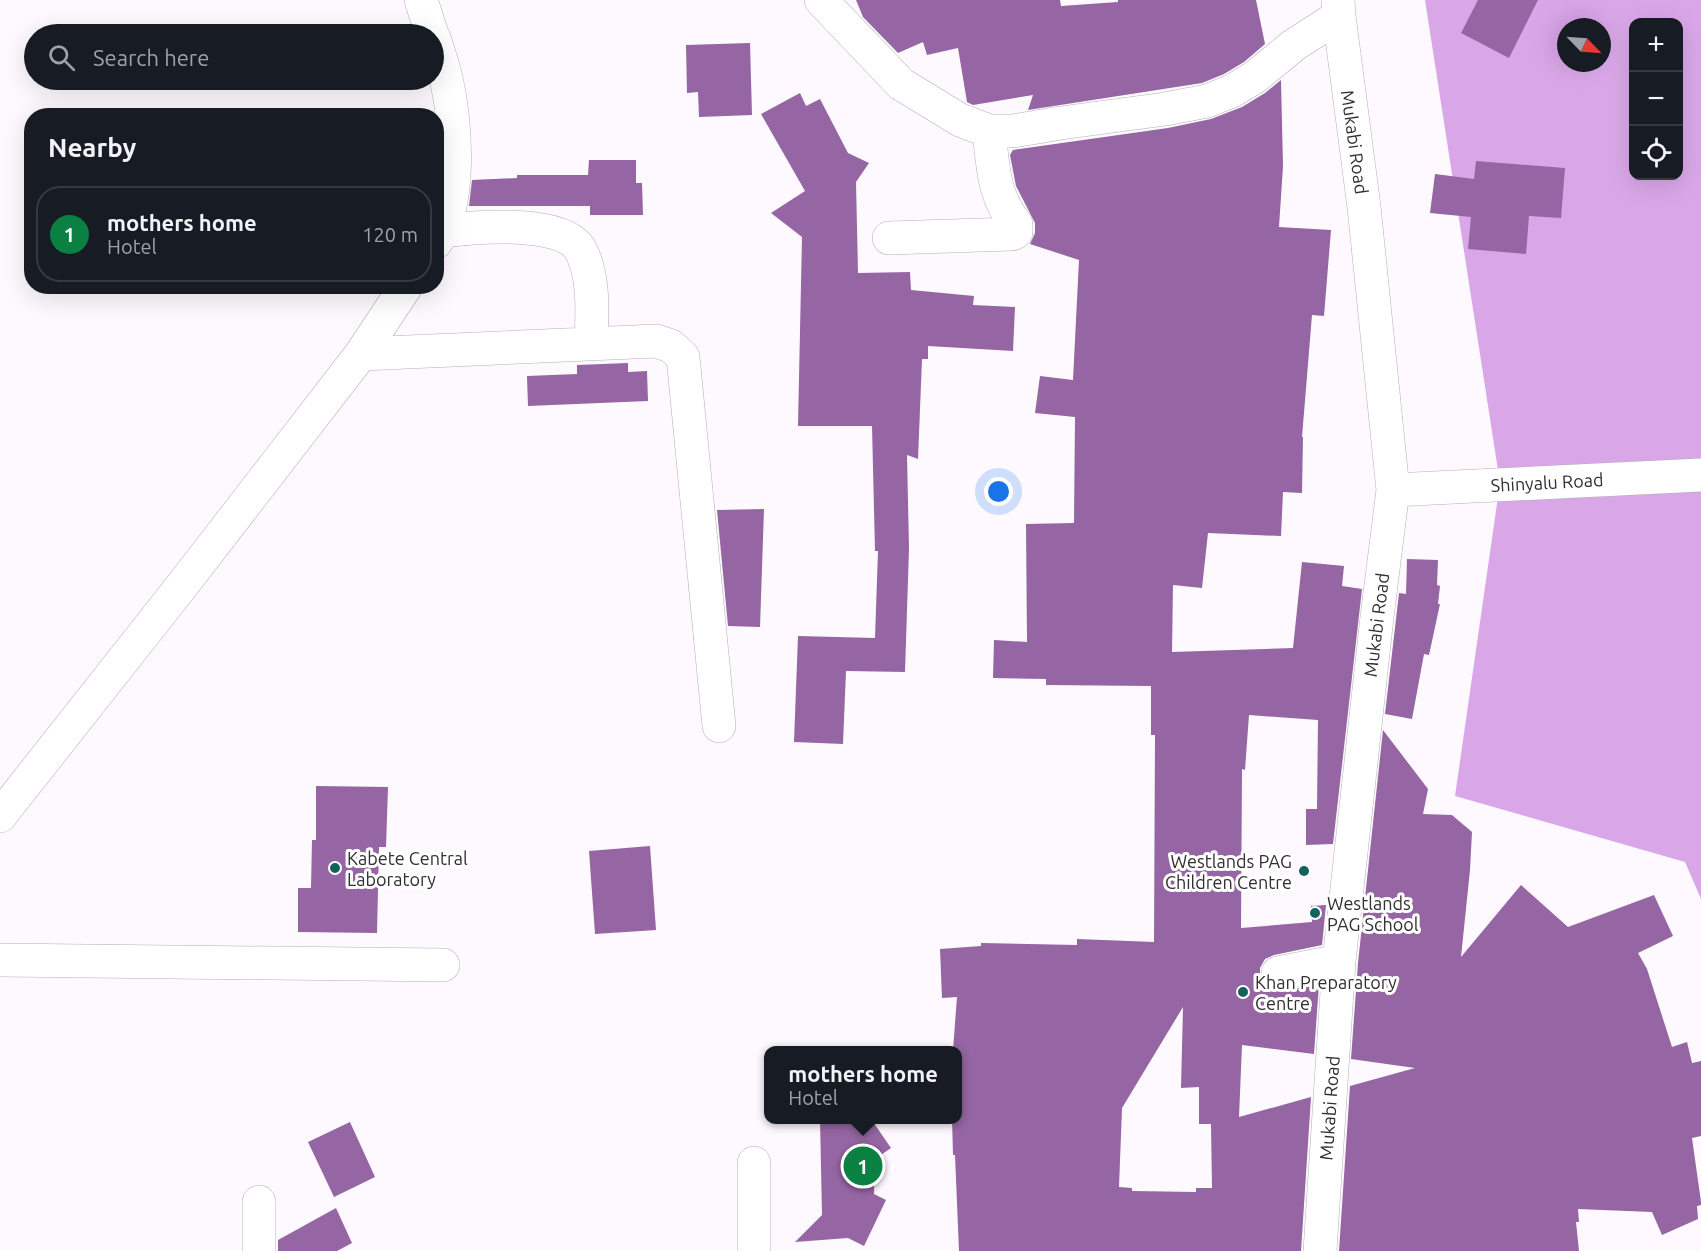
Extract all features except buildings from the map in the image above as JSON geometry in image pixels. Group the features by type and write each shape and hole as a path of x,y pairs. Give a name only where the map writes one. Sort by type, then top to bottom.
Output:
{"street":[{"path":"422,0 429,24"},
{"path":"821,0 901,84 960,120 989,131 1012,132 1061,123 1165,110 1207,101 1232,91 1255,77 1339,8"},
{"name":"Mukabi Road","path":"1320,1251 1339,961 1394,490 1364,207 1339,8"},
{"path":"444,72 455,138 453,193 444,223"},
{"path":"889,238 1012,234 1016,232 1016,224 1006,212 993,178 989,131"},
{"path":"444,236 479,227 512,226 544,231 565,238 579,247 587,267 592,308 591,344"},
{"path":"0,816 361,354 401,294"},
{"path":"361,354 656,341 671,346 683,357 719,726"},
{"name":"Shinyalu Road","path":"1394,490 1701,475"},
{"path":"0,960 443,965"},
{"path":"1278,973 1339,961"},
{"path":"754,1163 754,1251"},
{"path":"259,1202 259,1251"}],"shaded area":[{"path":"1425,0 1701,0 1701,899 1685,862 1455,796 1500,483"}],"place":[{"name":"Kabete Central Laboratory","path":"335,868"},
{"name":"Westlands PAG Children Centre","path":"1304,871"},
{"name":"Westlands PAG School","path":"1315,913"},
{"name":"Khan Preparatory Centre","path":"1243,992"},
{"name":"mothers home","path":"863,1166"}]}
